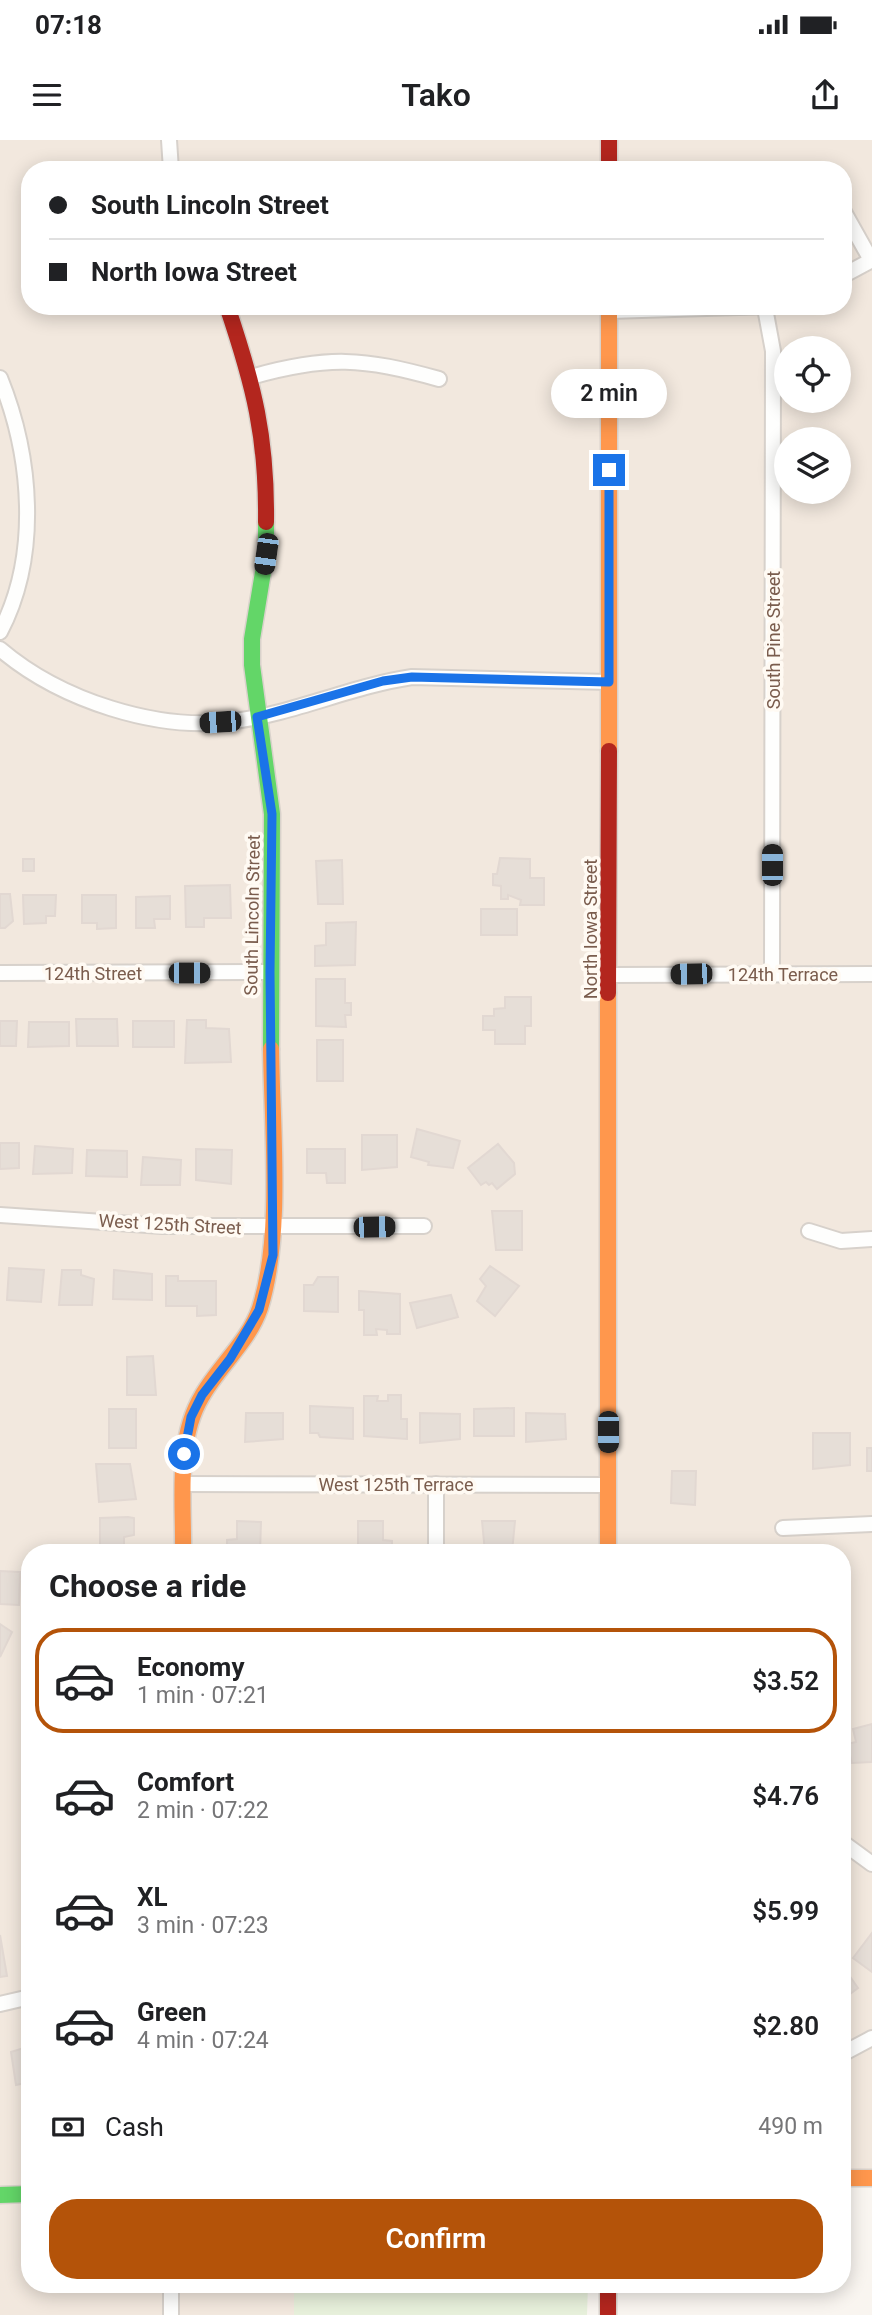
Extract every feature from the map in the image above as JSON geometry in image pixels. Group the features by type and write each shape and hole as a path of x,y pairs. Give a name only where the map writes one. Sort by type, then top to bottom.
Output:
{"street":[{"path":"169,140 170,161"},
{"path":"608,140 609,161"},
{"path":"852,226 872,260 852,271"},
{"name":"South Lincoln Street","path":"183,1544 186,1435 191,1417 202,1395 245,1336 259,1310 273,1255 270,972 272,814 257,717 252,639 261,591 268,518 262,426 251,377 230,315"},
{"name":"North Iowa Street","path":"608,1544 609,315"},
{"name":"South Pine Street","path":"769,315 774,351 772,973"},
{"path":"251,377 295,365 344,360 386,365 439,379"},
{"path":"0,378 17,433 27,520 19,588 0,632"},
{"path":"2,656 80,697 150,717 192,723 257,717 383,681 412,677 609,682"},
{"name":"124th Street","path":"0,973 270,972"},
{"name":"124th Terrace","path":"609,975 872,974"},
{"name":"West 125th Street","path":"0,1215 162,1226 424,1226"},
{"path":"809,1231 841,1241 872,1239"},
{"path":"436,1483 436,1544"},
{"name":"West 125th Terrace","path":"183,1485 608,1485"},
{"path":"783,1528 872,1524"},
{"path":"851,1848 872,1863"},
{"path":"0,2004 21,1999"},
{"path":"851,2049 872,2038"},
{"path":"851,2178 872,2178"},
{"path":"0,2194 21,2194"},
{"path":"171,2293 171,2315"},
{"path":"608,2293 608,2315"}],"shaded area":[{"path":"0,140 872,140 872,2186 851,2186 851,1544 21,1544 21,2293 294,2293 294,2315 0,2315"}],"green space":[{"path":"294,2293 588,2293 587,2315 294,2315"}],"building":[{"path":"500,858 530,859 530,878 544,878 544,905 520,905 521,900 508,895 508,899 501,899 501,886 493,885 493,874 497,874"},
{"path":"23,859 34,859 34,871 23,871"},
{"path":"342,860 343,904 318,904 316,861"},
{"path":"230,885 231,918 204,918 204,927 186,927 185,886"},
{"path":"0,894 10,894 13,921 5,928 0,928"},
{"path":"23,895 56,895 55,916 46,916 46,923 24,924"},
{"path":"82,895 116,895 116,928 97,929 97,923 82,923"},
{"path":"170,896 170,919 154,919 155,928 136,928 136,897"},
{"path":"481,909 517,909 517,935 481,935"},
{"path":"356,922 355,965 315,966 315,946 326,945 326,923"},
{"path":"316,979 345,979 345,1003 351,1003 351,1015 345,1015 346,1027 316,1026"},
{"path":"505,997 531,997 531,1026 525,1026 525,1044 495,1044 495,1030 483,1030 483,1016 494,1016 494,1009 505,1008"},
{"path":"76,1019 117,1019 118,1046 77,1046"},
{"path":"187,1020 206,1020 206,1028 229,1029 231,1062 185,1063"},
{"path":"0,1021 17,1021 16,1046 0,1046"},
{"path":"133,1021 174,1021 174,1047 133,1047"},
{"path":"29,1022 69,1022 69,1046 28,1047"},
{"path":"317,1040 343,1040 343,1081 317,1081"},
{"path":"417,1129 460,1141 453,1168 428,1165 429,1162 411,1157"},
{"path":"362,1135 397,1135 397,1167 362,1170"},
{"path":"0,1143 19,1143 19,1168 0,1169"},
{"path":"498,1144 514,1163 515,1174 497,1189 492,1183 481,1185 468,1168"},
{"path":"35,1146 73,1149 72,1173 33,1174"},
{"path":"196,1149 232,1150 231,1184 196,1180"},
{"path":"307,1149 345,1149 345,1183 327,1183 326,1173 307,1173"},
{"path":"87,1150 127,1151 127,1177 86,1176"},
{"path":"143,1157 181,1160 180,1185 141,1185"},
{"path":"492,1211 522,1211 522,1250 496,1250"},
{"path":"490,1266 519,1286 495,1316 477,1301 486,1286 480,1279"},
{"path":"9,1268 44,1270 41,1302 7,1300"},
{"path":"62,1270 81,1270 81,1275 94,1279 92,1305 59,1305"},
{"path":"114,1270 152,1274 152,1300 113,1299"},
{"path":"166,1276 178,1276 178,1281 216,1281 216,1315 197,1316 197,1306 166,1306"},
{"path":"318,1277 338,1277 338,1312 304,1311 304,1285 313,1285"},
{"path":"359,1291 400,1294 400,1334 387,1334 387,1330 376,1329 377,1335 364,1335 364,1310 359,1310"},
{"path":"451,1295 458,1317 417,1328 410,1303"},
{"path":"153,1356 156,1395 127,1395 127,1357"},
{"path":"388,1395 401,1395 401,1419 407,1419 407,1439 364,1436 364,1396 378,1396 377,1401 388,1401"},
{"path":"310,1406 353,1408 353,1439 320,1437 318,1433 310,1433"},
{"path":"514,1408 514,1436 474,1436 474,1409"},
{"path":"109,1409 136,1409 136,1448 109,1448"},
{"path":"246,1413 283,1413 283,1439 245,1442"},
{"path":"420,1413 460,1414 460,1439 420,1443"},
{"path":"526,1413 565,1414 566,1439 526,1442"},
{"path":"813,1433 850,1433 850,1465 813,1469"},
{"path":"867,1448 872,1448 872,1471 867,1471"},
{"path":"96,1464 130,1464 136,1499 99,1502"},
{"path":"672,1471 696,1471 695,1505 671,1503"},
{"path":"100,1518 134,1518 134,1535 124,1537 124,1544 100,1544"},
{"path":"237,1521 261,1522 260,1544 227,1544 227,1540 237,1539"},
{"path":"358,1521 383,1521 383,1540 392,1541 392,1544 358,1544"},
{"path":"482,1521 515,1521 513,1544 484,1544"},
{"path":"0,1571 20,1572 19,1605 0,1604"},
{"path":"0,1624 12,1632 0,1657"},
{"path":"872,1724 872,1762 852,1763 851,1743 856,1742 853,1729"},
{"path":"872,1933 872,1972 853,1958"},
{"path":"0,1935 7,1976 0,1977"},
{"path":"851,1978 858,1988 851,1993"},
{"path":"21,2049 21,2084 16,2085 11,2052"}],"traffic: fast":[{"path":"266,522 266,554 252,639 252,665 272,814 271,1049"},
{"path":"0,2195 21,2194"}],"traffic: slow":[{"path":"609,315 609,751"},
{"path":"608,993 608,1544"},
{"path":"183,1544 184,1452 193,1414 209,1385 249,1331 260,1308 267,1279 274,1214 271,1049"},
{"path":"851,2178 872,2178"}],"traffic: jam":[{"path":"609,140 609,161"},
{"path":"230,315 257,412 264,464 266,522"},
{"path":"608,993 609,751"},
{"path":"608,2293 608,2315"}],"route":[{"path":"184,1454 191,1417 202,1395 230,1359 259,1310 273,1255 270,972 272,814 257,717 383,681 412,677 609,682 609,470"}]}
